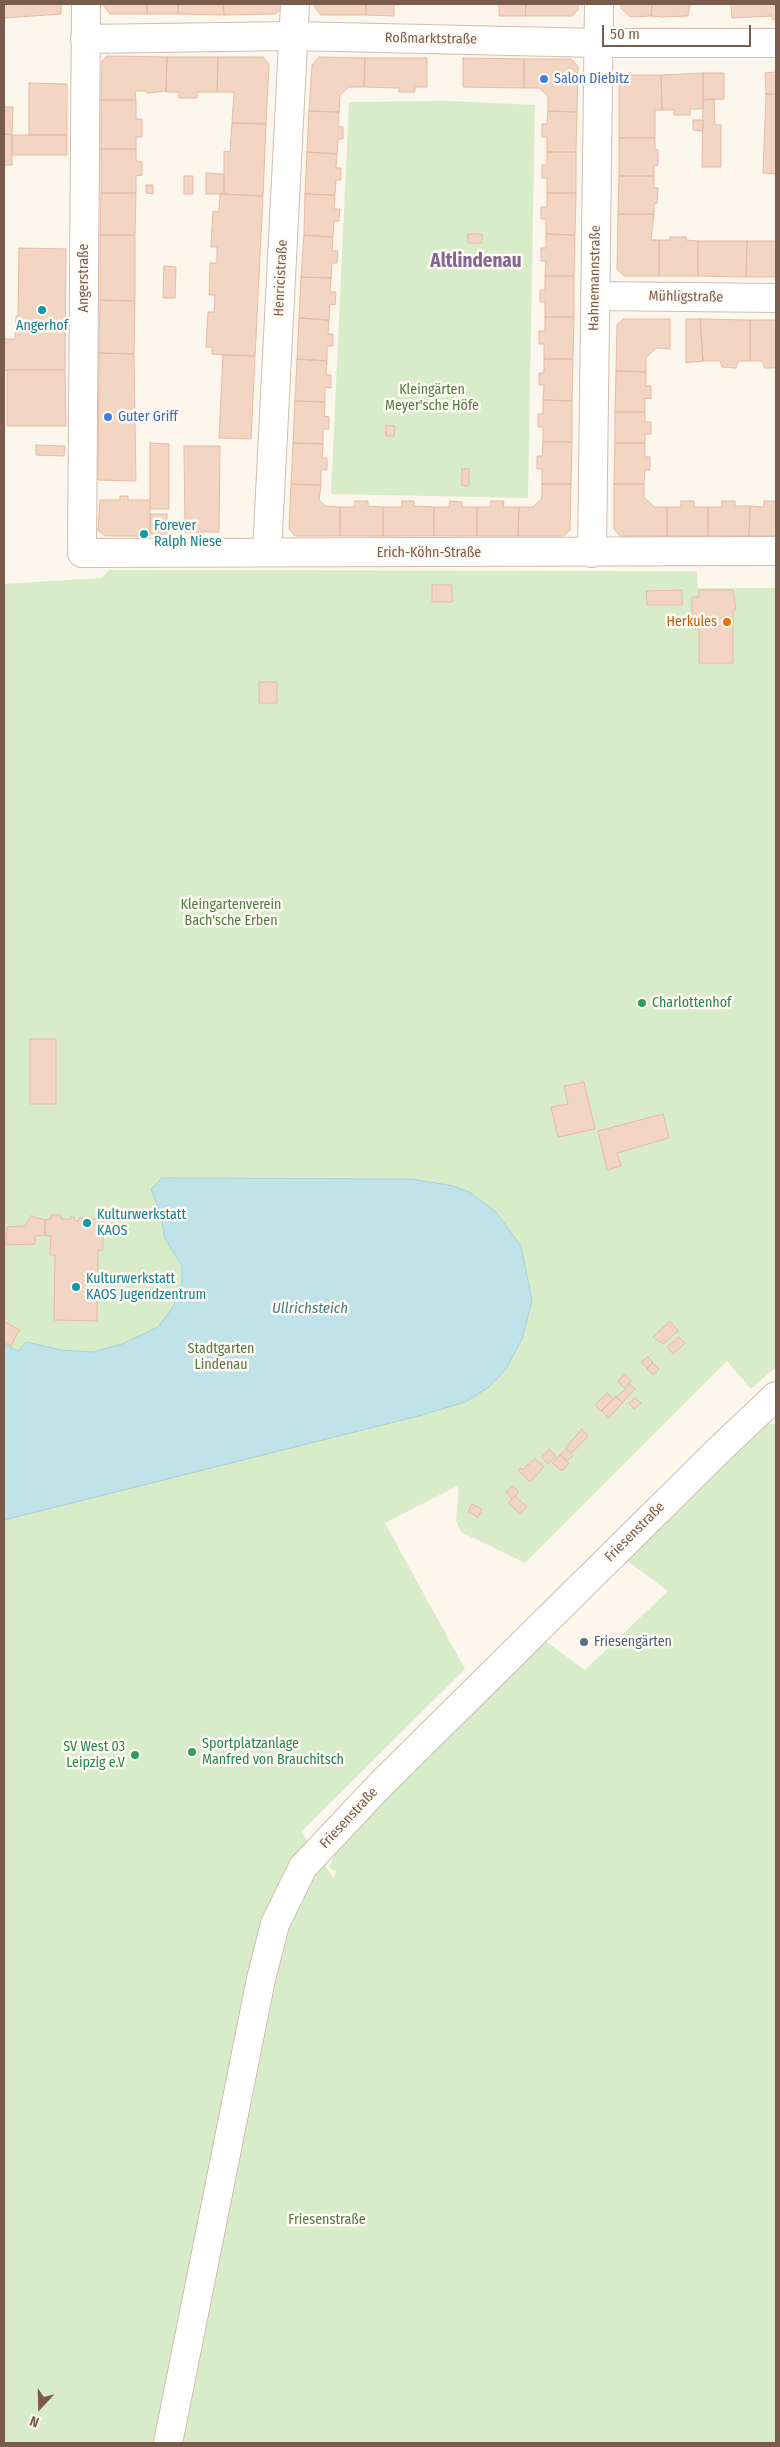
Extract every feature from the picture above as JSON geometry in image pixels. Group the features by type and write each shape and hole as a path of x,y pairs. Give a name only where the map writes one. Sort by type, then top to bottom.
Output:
{"street":[{"name":"Angerstraße","path":"82,553 86,4"},
{"name":"Henricistraße","path":"267,552 295,4"},
{"name":"Hahnemannstraße","path":"592,553 599,4"},
{"name":"Roßmarktstraße","path":"85,39 293,36 599,43 776,43"},
{"name":"Mühligstraße","path":"595,296 776,298"},
{"name":"Erich-Köhn-Straße","path":"82,553 776,552"},
{"name":"Friesenstraße","path":"168,2443 261,1978 275,1924 303,1867 380,1785 720,1448 776,1396"}],"green space":[{"name":"Kleingärten Meyer'sche Höfe","path":"448,101 535,105 528,498 331,494 349,102"},
{"path":"109,570 697,571 698,588 776,588 776,1367 751,1389 727,1361 525,1563 461,1532 456,1521 459,1485 385,1523 465,1669 301,1832 334,1878 336,1871 329,1868 339,1842 544,1640 585,1670 668,1591 626,1560 762,1423 776,1424 776,2443 4,2443 4,584 102,578"}],"water":[{"name":"Ullrichsteich","path":"162,1178 412,1179 453,1186 469,1192 496,1212 521,1246 532,1300 522,1339 506,1369 489,1387 465,1402 422,1415 4,1520 4,1344 18,1351 26,1342 61,1350 93,1352 122,1344 158,1327 173,1307 182,1283 182,1266 165,1239 160,1212 151,1189"}],"building":[{"path":"4,4 61,4 61,14 4,18"},
{"path":"102,4 147,4 147,14 110,14"},
{"path":"147,4 178,4 178,14 147,14"},
{"path":"178,4 223,4 224,15 178,14"},
{"path":"223,4 281,4 280,10 275,14 224,15"},
{"path":"315,4 366,4 366,15 321,15 315,8"},
{"path":"366,4 394,4 394,16 366,15"},
{"path":"499,4 526,4 525,16 499,16"},
{"path":"526,4 578,4 578,10 572,16 525,16"},
{"path":"621,4 652,4 651,16 630,17 621,8"},
{"path":"652,4 690,4 688,16 663,17 651,16"},
{"path":"731,4 776,4 776,19 773,20 772,16 732,18"},
{"path":"107,56 167,57 166,91 147,93 145,91 135,91 136,100 101,100 102,61"},
{"path":"167,57 218,57 217,92 197,92 197,98 179,98 179,92 166,92"},
{"path":"218,57 263,57 269,64 266,124 232,123 234,92 217,92"},
{"path":"319,57 365,58 364,87 349,87 340,95 339,112 309,111 312,65"},
{"path":"365,58 427,58 427,87 415,87 415,92 399,92 399,88 364,87"},
{"path":"463,58 524,59 524,88 463,87"},
{"path":"524,59 571,59 578,66 577,112 548,111 548,96 539,88 524,88"},
{"path":"776,72 776,94 766,94 765,73"},
{"path":"703,73 703,109 690,109 690,115 674,115 674,110 662,110 661,75"},
{"path":"703,73 724,73 724,99 703,100"},
{"path":"626,75 661,75 662,110 655,110 655,138 619,138 619,82"},
{"path":"29,83 67,84 67,135 29,135"},
{"path":"766,94 776,94 776,174 763,173"},
{"path":"714,99 715,125 721,125 721,167 702,167 703,100"},
{"path":"101,100 136,100 136,119 142,119 142,137 136,137 136,149 101,149"},
{"path":"4,107 13,107 12,135 4,134"},
{"path":"309,111 339,112 338,126 343,127 343,139 338,139 337,154 307,152"},
{"path":"548,111 577,112 576,152 547,152 547,137 542,137 542,124 547,124"},
{"path":"693,120 703,120 703,131 693,130"},
{"path":"232,123 266,124 263,196 224,194 224,151 230,152"},
{"path":"4,134 12,135 12,165 4,165"},
{"path":"12,135 67,135 67,155 12,155"},
{"path":"619,138 655,138 655,149 658,150 658,165 654,166 654,176 619,176"},
{"path":"101,149 136,149 136,161 142,162 142,175 136,176 136,193 101,193"},
{"path":"307,152 337,154 336,168 341,168 341,180 336,180 335,195 305,194"},
{"path":"547,152 576,152 576,193 547,193 547,178 542,178 542,165 547,165"},
{"path":"206,173 224,174 224,194 206,194"},
{"path":"184,176 193,176 193,194 184,194"},
{"path":"619,176 654,176 654,188 658,188 657,203 654,204 654,214 618,214"},
{"path":"146,185 153,185 153,194 146,193"},
{"path":"101,193 136,193 135,235 100,235"},
{"path":"547,193 576,193 575,235 546,234 546,219 541,219 541,207 547,207"},
{"path":"220,194 263,196 255,356 212,354 212,347 206,347 208,312 214,312 215,295 209,295 210,263 217,263 217,247 211,247 213,211 219,212"},
{"path":"305,194 335,195 334,209 340,209 339,221 334,221 333,237 304,235"},
{"path":"618,214 654,214 651,240 659,240 659,276 624,276 617,269"},
{"path":"468,234 482,234 482,243 468,243"},
{"path":"546,234 575,235 574,276 545,276 546,261 541,261 541,248 546,248"},
{"path":"100,235 135,235 135,301 100,300"},
{"path":"304,235 333,237 332,251 338,251 337,263 332,263 331,278 301,277"},
{"path":"670,237 686,237 686,240 698,241 698,276 659,276 659,240 670,240"},
{"path":"698,241 747,241 746,277 698,276"},
{"path":"747,241 776,241 776,277 746,277"},
{"name":"Angerhof","path":"19,248 66,249 65,370 4,370 4,339 15,339 16,316 18,316"},
{"path":"164,266 176,267 175,298 163,298"},
{"path":"545,276 574,276 574,317 545,317 545,302 540,302 540,290 545,290"},
{"path":"301,277 331,278 330,292 336,292 335,305 330,304 329,320 299,318"},
{"path":"100,300 135,301 134,354 99,353"},
{"path":"545,317 574,317 573,359 544,359 544,344 539,344 539,331 545,331"},
{"path":"299,318 329,320 328,334 333,334 333,346 327,346 327,361 297,359"},
{"path":"623,319 670,319 670,349 656,348 646,358 646,372 616,371 617,325"},
{"path":"686,319 700,319 703,361 686,363"},
{"path":"700,319 750,320 750,361 738,361 736,368 722,367 720,361 703,361"},
{"path":"750,320 776,320 776,368 765,368 762,361 750,361"},
{"path":"99,353 134,354 136,481 98,480"},
{"path":"223,355 255,356 251,439 219,438"},
{"path":"297,359 327,361 326,375 331,375 331,388 325,387 325,402 295,401"},
{"path":"544,359 573,359 572,401 543,400 544,385 539,385 539,373 544,373"},
{"path":"7,370 65,370 66,426 7,426"},
{"path":"616,371 646,372 646,386 651,386 651,399 645,398 645,412 615,412"},
{"path":"543,400 572,401 572,442 543,442 543,427 538,427 538,414 543,414"},
{"path":"295,401 325,402 324,416 329,417 329,429 323,429 323,444 293,443"},
{"path":"615,412 645,412 645,422 651,422 651,434 645,434 645,443 615,443"},
{"path":"386,425 395,426 394,436 386,436"},
{"path":"543,442 572,442 571,484 542,484 542,469 537,469 537,456 542,456"},
{"path":"150,443 169,444 169,509 150,509"},
{"path":"293,443 323,444 322,458 327,458 327,470 321,470 321,485 291,484"},
{"path":"615,443 645,443 645,457 650,457 650,470 645,470 644,484 614,484"},
{"path":"36,445 65,446 64,456 36,455"},
{"path":"184,446 220,446 219,532 185,532"},
{"path":"462,469 469,469 469,486 462,486"},
{"path":"291,484 321,485 319,500 325,506 340,507 340,536 295,536 289,529"},
{"path":"542,484 571,484 570,530 564,536 518,536 519,507 533,507 542,498"},
{"path":"614,484 644,484 644,497 654,507 667,507 667,536 620,536 614,529"},
{"path":"120,496 128,496 128,500 150,500 150,536 105,536 98,530 100,500 120,500"},
{"path":"355,501 368,501 368,506 383,507 383,536 340,536 340,507 355,507"},
{"path":"402,501 414,501 414,506 434,507 434,536 383,536 383,507 402,507"},
{"path":"450,501 462,502 462,507 477,507 477,536 434,536 434,507 449,507"},
{"path":"491,501 504,501 503,507 519,507 518,536 477,536 477,507 491,507"},
{"path":"681,501 694,501 694,507 708,507 708,536 667,536 667,507 681,507"},
{"path":"722,501 735,501 735,506 750,506 749,536 708,536 708,507 722,507"},
{"path":"764,501 776,501 776,536 749,536 750,506 764,507"},
{"path":"150,514 167,514 167,534 150,534"},
{"path":"432,585 452,585 452,602 432,602"},
{"path":"682,590 682,605 647,605 646,591"},
{"path":"699,590 733,590 736,610 733,610 733,663 699,663 699,629 692,629 692,597 699,597"},
{"path":"259,682 277,682 277,703 259,703"},
{"path":"30,1039 56,1039 56,1104 30,1104"},
{"path":"584,1082 595,1129 558,1137 551,1107 568,1104 564,1086"},
{"path":"663,1114 669,1138 617,1153 621,1166 607,1170 598,1131"},
{"name":"Kulturwerkstatt KAOS Jugendzentrum","path":"52,1215 60,1215 62,1219 74,1217 75,1221 78,1221 79,1217 83,1219 103,1219 103,1250 98,1250 97,1321 54,1320 55,1255 50,1255 51,1236 45,1235 45,1220 50,1219"},
{"path":"31,1216 45,1220 45,1235 35,1236 35,1244 6,1245 7,1227 25,1226"},
{"path":"4,1321 19,1330 11,1346 4,1341"},
{"path":"670,1321 678,1331 663,1344 653,1337"},
{"path":"679,1337 685,1343 673,1354 667,1347"},
{"path":"648,1357 653,1362 647,1368 641,1362"},
{"path":"652,1363 659,1369 653,1375 647,1369"},
{"path":"625,1374 631,1381 624,1388 618,1381"},
{"path":"630,1384 635,1389 622,1403 617,1397"},
{"path":"607,1393 613,1399 601,1411 595,1405"},
{"path":"616,1396 622,1403 609,1418 602,1411"},
{"path":"635,1398 641,1403 634,1409 629,1403"},
{"path":"582,1429 588,1436 572,1453 566,1447"},
{"path":"549,1449 556,1456 548,1464 542,1457"},
{"path":"566,1449 573,1456 567,1461 560,1455"},
{"path":"560,1455 569,1463 562,1471 552,1463"},
{"path":"535,1459 544,1467 530,1482 518,1470 521,1468 522,1470"},
{"path":"513,1486 519,1492 512,1499 506,1492"},
{"path":"515,1496 527,1507 520,1514 508,1503"},
{"path":"472,1504 482,1509 478,1517 468,1512"}],"place":[{"name":"Salon Diebitz","path":"544,79"},
{"name":"Angerhof","path":"42,310"},
{"name":"Guter Griff","path":"108,417"},
{"name":"Forever Ralph Niese","path":"144,534"},
{"name":"Herkules","path":"727,622"},
{"name":"Charlottenhof","path":"642,1003"},
{"name":"Kulturwerkstatt KAOS","path":"87,1223"},
{"name":"Kulturwerkstatt KAOS Jugendzentrum","path":"76,1287"},
{"name":"Friesengärten","path":"584,1642"},
{"name":"Sportplatzanlage Manfred von Brauchitsch","path":"192,1752"},
{"name":"SV West 03 Leipzig e.V","path":"135,1755"}],"district":[{"name":"Altlindenau","path":"476,262"}],"park label":[{"name":"Kleingartenverein Bach'sche Erben","path":"231,914"},
{"name":"Stadtgarten Lindenau","path":"221,1358"}]}
